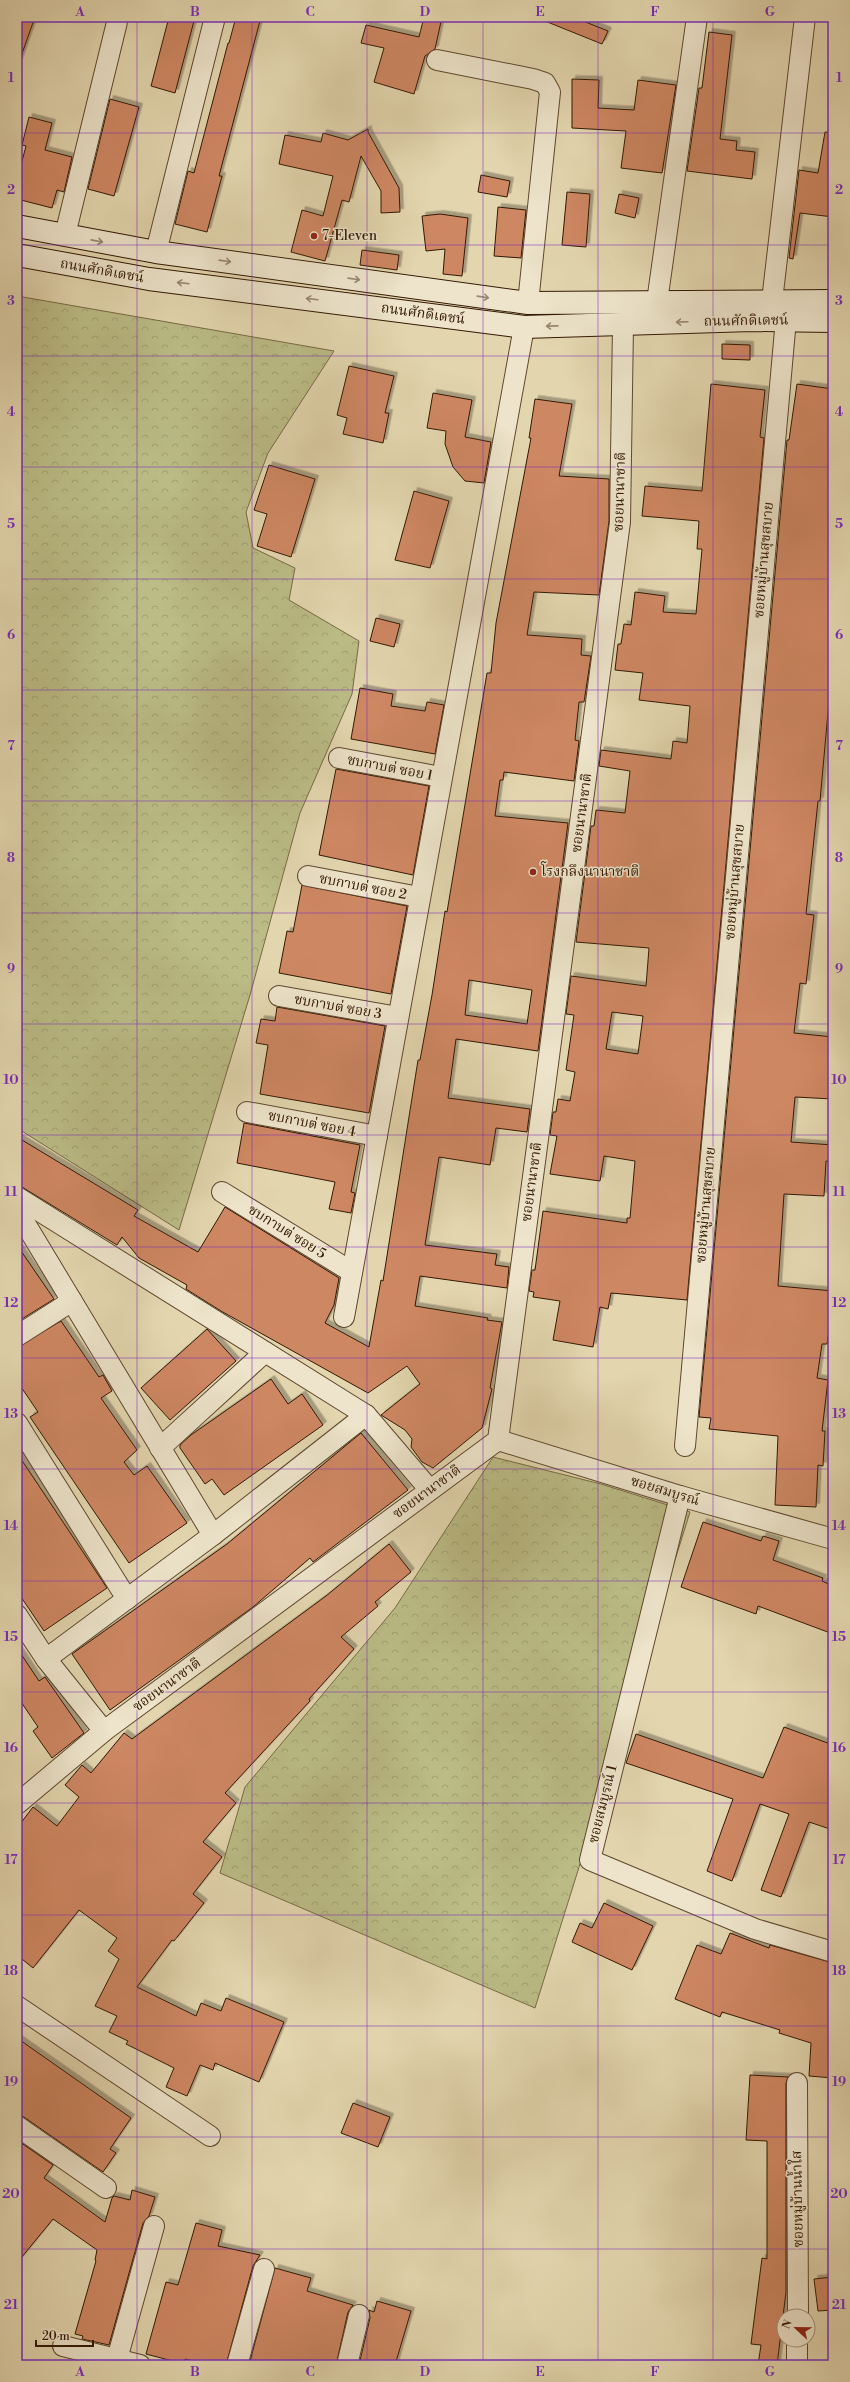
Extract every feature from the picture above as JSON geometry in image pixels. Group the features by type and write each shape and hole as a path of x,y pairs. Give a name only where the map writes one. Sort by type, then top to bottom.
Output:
{"main road":[{"path":"17,226 156,252 528,303 772,300 833,301"},
{"name":"ถนนศักดิเดชน์","path":"17,256 149,279 524,327 786,319 833,321"}],"street":[{"path":"156,252 216,17"},
{"path":"657,302 697,17"},
{"path":"772,300 805,17"},
{"path":"65,235 117,22"},
{"path":"436,60 542,81 550,92 528,303"},
{"name":"ซอยหมู่บ้านสุขสบาย","path":"685,1446 786,319"},
{"name":"ซอยนานาชาติ","path":"17,1804 104,1731 498,1440 620,522 623,325"},
{"path":"344,1317 524,327"},
{"name":"ชบกาบต่ ซอย 1","path":"339,758 441,777"},
{"name":"ชบกาบต่ ซอย 2","path":"308,876 419,898"},
{"name":"ชบกาบต่ ซอย 3","path":"279,996 398,1017"},
{"name":"ชบกาบต่ ซอย 4","path":"247,1112 376,1136"},
{"name":"ชบกาบต่ ซอย 5","path":"222,1192 352,1272"},
{"path":"17,1197 366,1415 430,1490"},
{"path":"17,1210 213,1535"},
{"path":"17,1336 72,1302"},
{"path":"160,1448 265,1352"},
{"path":"46,1659 213,1535 366,1415"},
{"path":"17,1423 127,1599"},
{"name":"ซอยสมบูรณ์","path":"498,1440 680,1496 833,1539"},
{"name":"ซอยสมบูรณ์ 1","path":"680,1496 590,1860 755,1929 833,1952"},
{"path":"17,1615 46,1659 104,1731"},
{"path":"17,2006 210,2136"},
{"name":"ซอยหมู่บ้านน้ำใส","path":"797,2083 798,2308"},
{"path":"17,2126 106,2188"},
{"path":"117,2360 154,2226"},
{"path":"237,2365 264,2269"},
{"path":"346,2365 359,2315"},
{"path":"63,2346 140,2365"},
{"path":"797,2365 798,2348"}],"green space":[{"path":"17,296 334,351 268,453 246,512 253,548 295,568 289,600 359,641 352,694 300,813 250,995 179,1230 17,1128"},
{"path":"493,1457 601,1484 690,1512 535,2008 220,1873 245,1787 395,1608"}],"building":[{"path":"17,17 35,17 19,62 17,62"},
{"path":"169,17 195,17 175,93 151,86"},
{"path":"236,17 261,17 219,176 222,176 207,232 175,224 188,171 194,173"},
{"path":"424,17 442,17 435,49 425,56 414,94 374,82 384,48 361,43 366,25 419,37"},
{"path":"535,17 573,17 608,31 602,44"},
{"path":"709,32 732,35 720,139 737,141 736,150 755,152 752,179 687,171 699,88 702,88"},
{"path":"572,79 599,80 598,108 634,110 638,80 676,85 662,173 621,168 626,131 572,128"},
{"path":"110,99 139,107 114,196 88,189"},
{"path":"29,117 52,123 45,150 72,157 64,192 57,190 52,208 17,199 17,180 26,146 22,145"},
{"path":"368,129 368,132 399,188 400,212 381,213 381,191 361,156 349,202 342,200 325,261 291,252 302,210 323,216 333,176 279,164 285,135 321,142 323,133 348,140"},
{"path":"825,132 833,133 833,217 800,213 793,259 789,258 799,170 818,173"},
{"path":"481,175 510,181 507,197 478,192"},
{"path":"567,192 590,194 586,247 562,245"},
{"path":"619,194 639,198 635,218 615,213"},
{"path":"498,207 526,210 521,258 494,256"},
{"path":"440,214 468,218 462,276 443,274 445,249 426,251 422,216"},
{"path":"362,250 399,255 397,270 360,265"},
{"path":"722,344 750,345 750,360 722,359"},
{"path":"349,366 394,376 385,413 389,413 383,443 343,434 347,418 337,415"},
{"path":"711,384 765,390 760,437 764,438 687,1300 611,1293 608,1309 600,1307 593,1347 553,1340 560,1301 533,1297 534,1292 529,1291 532,1270 535,1270 543,1211 627,1223 627,1218 630,1218 635,1161 604,1156 600,1181 550,1174 557,1136 550,1135 553,1112 556,1112 558,1099 570,1101 575,1072 566,1070 574,1015 566,1014 571,976 646,986 649,948 576,942 591,826 594,826 596,810 625,813 630,771 599,766 601,750 671,759 673,741 687,743 690,706 639,700 643,673 615,670 618,644 621,644 624,624 631,625 635,592 665,596 663,612 696,614 702,549 697,549 699,521 642,516 645,486 702,491","holes":["612,1012 643,1016 638,1054 606,1049"]},
{"path":"797,384 833,389 833,504 829,544 833,544 833,657 820,801 818,801 806,914 814,915 806,984 800,983 794,1033 833,1037 833,1099 795,1097 791,1142 833,1145 833,1162 826,1161 824,1196 784,1194 778,1286 833,1291 833,1318 831,1318 827,1344 822,1344 817,1378 828,1380 822,1431 825,1431 823,1466 818,1465 816,1507 775,1505 778,1436 709,1429 711,1418 699,1417 787,440 789,440"},
{"path":"433,393 472,400 465,437 491,442 484,483 465,481 453,467 445,444 446,431 427,428"},
{"path":"535,399 572,404 559,476 609,479 609,521 599,595 534,592 527,635 582,639 581,655 591,656 584,702 579,702 575,740 579,741 574,781 504,772 503,780 500,780 495,816 568,823 538,1051 456,1039 448,1098 530,1109 527,1132 496,1128 490,1165 439,1157 425,1245 497,1254 495,1265 509,1267 507,1288 420,1276 415,1306 488,1318 487,1320 502,1322 490,1388 492,1389 482,1428 433,1468 422,1462 411,1447 412,1439 405,1430 381,1415 420,1384 407,1366 368,1393 221,1311 186,1289 187,1285 139,1258 122,1237 117,1245 17,1184 17,1137 138,1210 134,1216 198,1252 225,1207 339,1278 334,1305 325,1323 369,1347 381,1280 383,1281 418,1060 420,1060 432,995 445,911 447,912 487,673 491,673 496,623 531,438 529,438","holes":["469,980 532,990 527,1024 465,1015"]},
{"path":"269,465 315,479 291,557 257,546 267,514 254,510"},
{"path":"414,491 449,501 430,568 395,560"},
{"path":"376,618 400,624 394,647 370,641"},
{"path":"360,688 393,694 391,706 425,711 427,702 444,705 435,754 351,739"},
{"path":"336,769 429,786 413,875 319,855"},
{"path":"302,885 407,906 391,994 279,973 287,931 293,932"},
{"path":"277,1007 385,1026 369,1113 260,1094 268,1045 256,1043 261,1019 275,1021"},
{"path":"244,1123 360,1145 351,1192 355,1193 351,1213 329,1209 335,1182 237,1163"},
{"path":"17,1245 54,1299 17,1322"},
{"path":"61,1321 99,1377 103,1375 112,1391 101,1398 137,1450 124,1462 134,1475 147,1466 187,1523 129,1563 30,1417 38,1412 17,1381 17,1347"},
{"path":"207,1329 236,1361 170,1420 141,1388"},
{"path":"271,1379 288,1404 302,1394 323,1425 224,1495 212,1479 205,1484 180,1448 180,1445 191,1435"},
{"path":"361,1433 408,1490 313,1562 310,1558 253,1607 110,1710 72,1654 227,1544"},
{"path":"17,1453 107,1588 44,1631 17,1591"},
{"path":"703,1522 761,1541 763,1536 779,1541 773,1560 823,1578 822,1581 833,1586 833,1634 758,1606 756,1614 681,1587"},
{"path":"389,1544 411,1572 375,1602 378,1606 341,1637 354,1649 309,1699 310,1701 225,1793 236,1803 203,1842 222,1857 193,1894 204,1903 174,1941 172,1940 137,1987 196,2016 201,2003 221,2011 226,1998 284,2022 259,2082 215,2063 213,2070 200,2065 187,2096 166,2087 174,2068 126,2044 128,2041 109,2032 117,2016 95,2006 119,1959 108,1951 117,1938 79,1910 33,1968 17,1955 17,1828 33,1807 57,1826 79,1797 65,1785 82,1765 91,1773 124,1733 132,1739 326,1596"},
{"path":"17,1648 39,1681 45,1677 84,1733 52,1758 33,1731 38,1727 17,1696"},
{"path":"784,1727 833,1745 833,1830 809,1822 781,1897 761,1890 789,1814 760,1804 732,1881 707,1871 733,1799 626,1763 636,1734 763,1778"},
{"path":"604,1903 653,1926 632,1970 572,1942 580,1923 592,1928"},
{"path":"730,1933 769,1948 770,1945 833,1963 833,2078 809,2076 811,2043 779,2033 780,2030 722,2012 720,2017 675,1999 697,1945 721,1954"},
{"path":"17,2038 131,2118 110,2149 116,2153 103,2172 24,2117 17,2115"},
{"path":"750,2075 788,2077 786,2083 786,2292 784,2308 776,2308 776,2348 779,2348 777,2365 758,2365 761,2345 751,2344 762,2258 767,2259 767,2141 746,2140"},
{"path":"353,2103 390,2117 378,2147 341,2133"},
{"path":"17,2140 53,2165 44,2178 105,2222 112,2198 114,2196 130,2200 132,2190 155,2197 149,2216 143,2223 109,2345 82,2339 83,2336 75,2334 96,2261 97,2250 53,2219 17,2263"},
{"path":"196,2223 222,2230 218,2246 260,2255 253,2266 226,2365 212,2365 185,2359 184,2364 146,2354 166,2282 178,2285"},
{"path":"275,2268 311,2278 307,2291 353,2305 348,2312 336,2365 249,2365"},
{"path":"833,2277 833,2310 818,2311 814,2279"},
{"path":"377,2301 411,2311 395,2365 359,2365 370,2318 369,2310 374,2312"}],"place":[{"name":"7-Eleven","path":"314,236"},
{"name":"โรงกลึงนานาชาติ","path":"533,872"}]}
